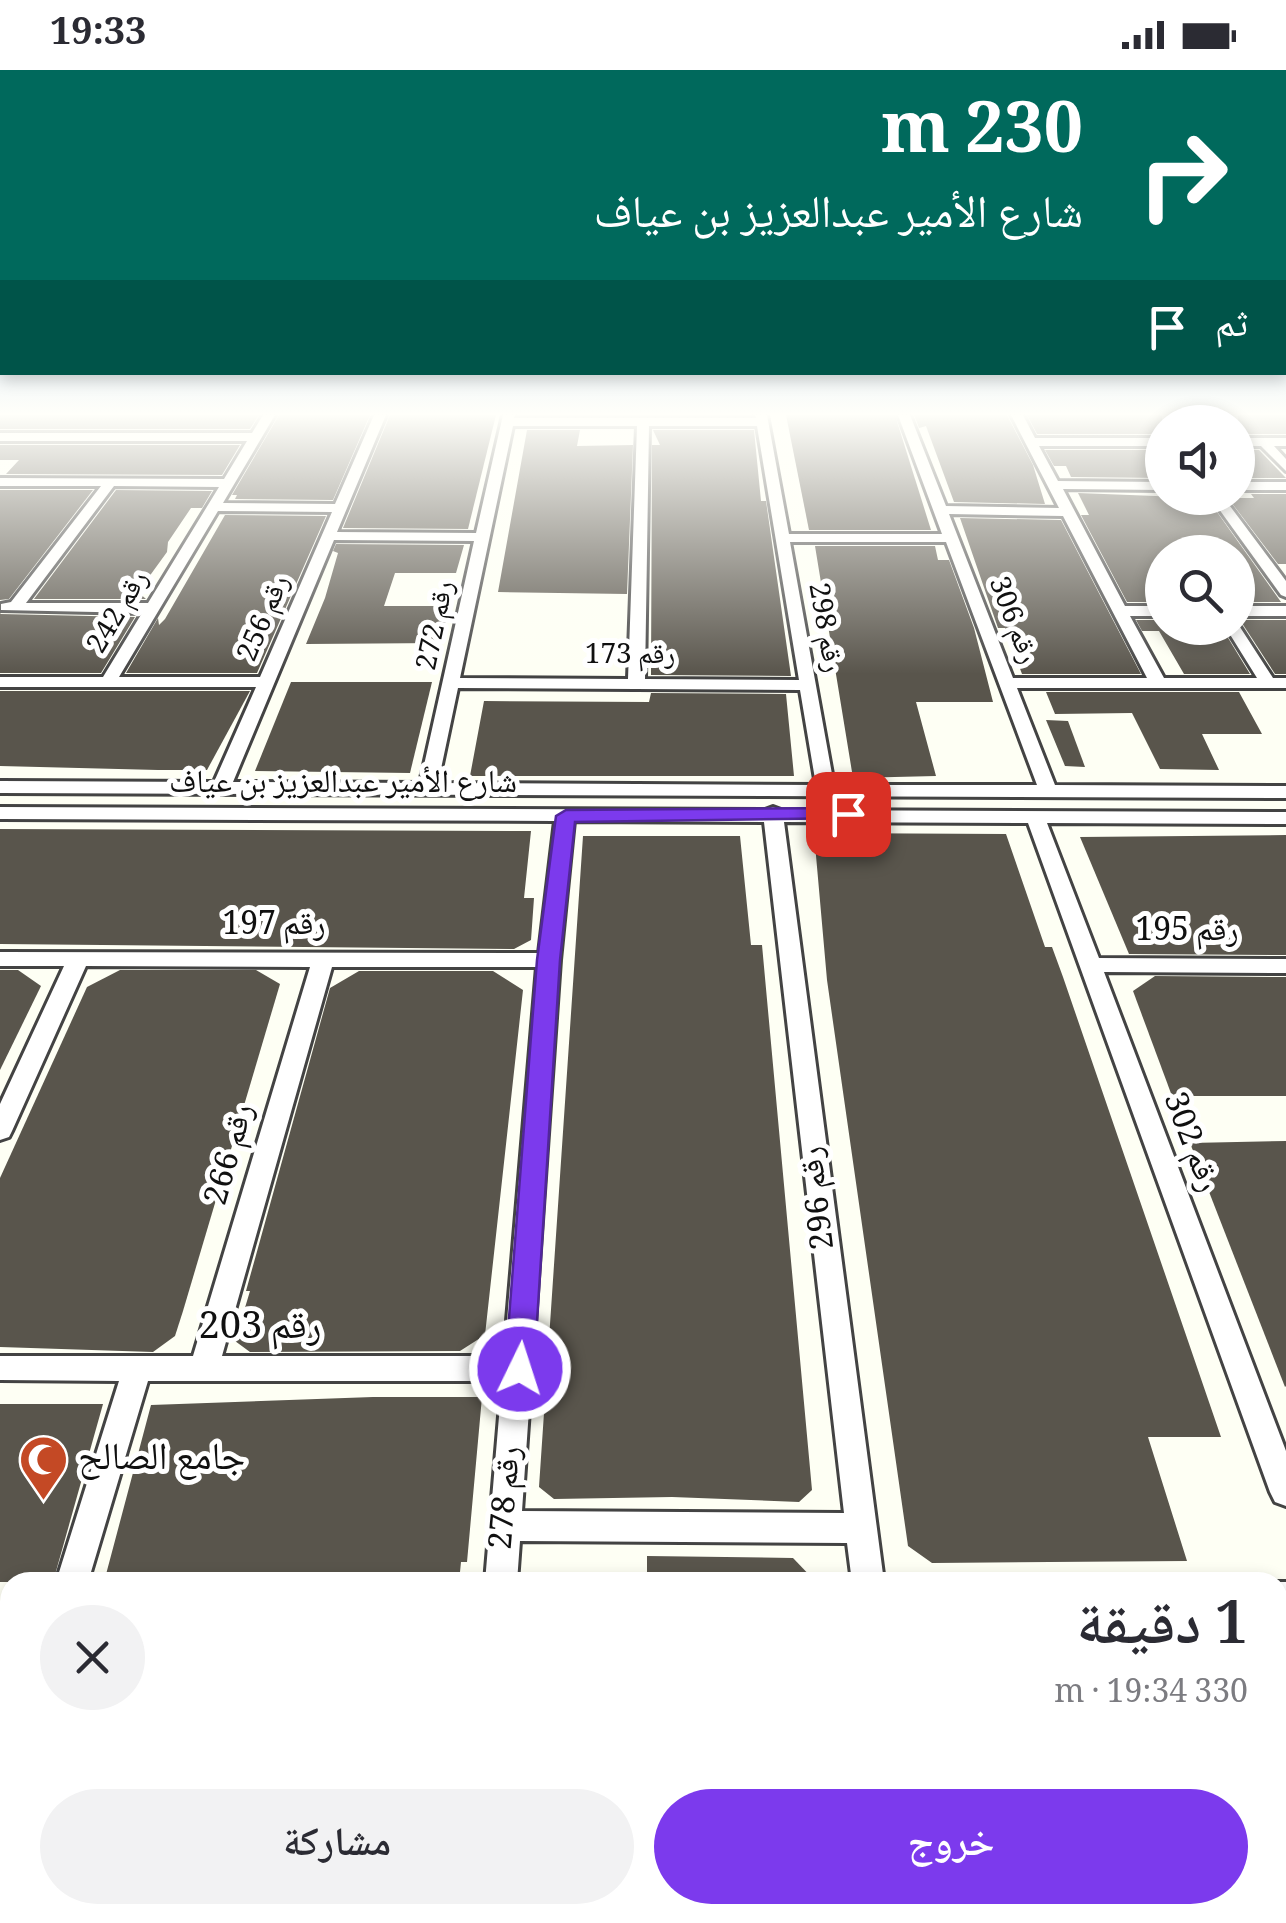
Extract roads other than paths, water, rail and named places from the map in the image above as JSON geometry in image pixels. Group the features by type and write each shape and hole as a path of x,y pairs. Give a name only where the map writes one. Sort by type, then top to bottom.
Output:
{"street":[{"path":"7,607 95,501"},
{"name":"رقم 242","path":"108,682 214,501"},
{"name":"رقم 256","path":"221,788 344,501"},
{"name":"رقم 272","path":"428,788 490,501"},
{"path":"636,684 641,501"},
{"name":"رقم 298","path":"776,501 826,790"},
{"name":"رقم 306","path":"939,501 1048,791"},
{"path":"1065,501 1158,682"},
{"path":"211,507 341,508"},
{"path":"943,510 1070,512"},
{"path":"1230,515 1286,592"},
{"path":"329,536 483,536"},
{"path":"782,538 952,538"},
{"path":"7,607 153,608"},
{"path":"1122,611 1145,611"},
{"path":"1255,611 1286,611"},
{"path":"1247,645 1277,683"},
{"path":"0,682 266,682"},
{"name":"رقم 173","path":"451,683 808,685"},
{"path":"1008,683 1277,683"},
{"name":"شارع الأمير عبدالعزيز بن عياف","path":"0,787 1286,792"},
{"name":"شارع الأمير عبدالعزيز بن عياف","path":"0,813 773,813 1286,818"},
{"name":"رقم 296","path":"773,813 867,1572"},
{"name":"رقم 278","path":"502,1572 548,960 566,816"},
{"name":"رقم 302","path":"1035,816 1286,1492"},
{"name":"رقم 266","path":"204,1368 323,959"},
{"name":"رقم 197","path":"0,960 548,960"},
{"path":"0,1131 78,960"},
{"name":"رقم 195","path":"1088,965 1286,966"},
{"name":"رقم 203","path":"0,1368 520,1369"},
{"path":"75,1572 136,1369"},
{"path":"506,1526 860,1528"}],"place":[{"name":"جامع الصالح","path":"43,1502"}]}
